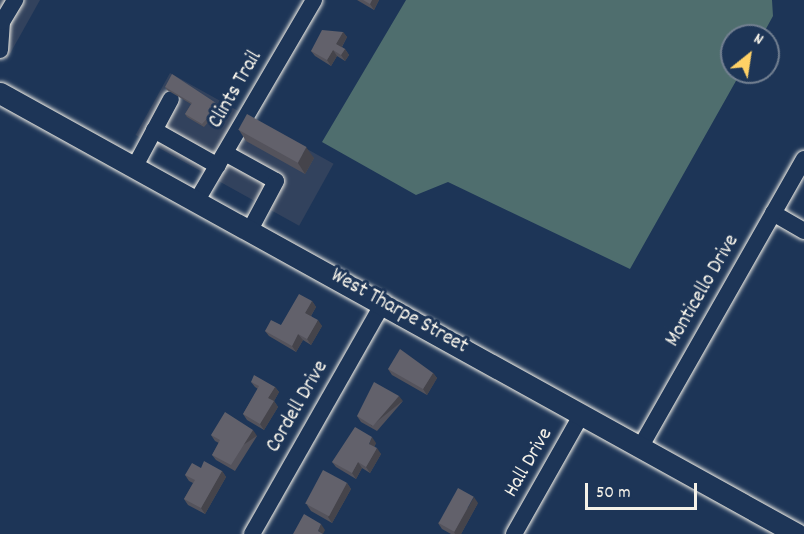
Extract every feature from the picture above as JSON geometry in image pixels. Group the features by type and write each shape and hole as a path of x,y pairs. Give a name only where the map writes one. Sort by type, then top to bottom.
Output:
{"main road":[{"name":"West Tharpe Street","path":"0,93 196,202 384,302 797,534"}],"street":[{"path":"0,50 2,22 15,0"},
{"name":"Clints Trail","path":"196,202 314,0"},
{"path":"134,168 171,99"},
{"path":"154,130 221,160 276,181 250,230"},
{"name":"Monticello Drive","path":"641,446 804,159"},
{"path":"773,213 804,231"},
{"name":"Cordell Drive","path":"252,534 384,302"},
{"name":"Hall Drive","path":"514,534 582,414"}],"shaded area":[{"path":"0,0 40,0 7,59 0,54"},
{"path":"170,73 334,164 299,226 136,135"}],"green space":[{"path":"406,0 772,0 773,16 769,24 720,24 720,84 734,84 630,269 448,182 416,195 322,142"}],"building":[{"path":"322,30 343,32 336,44 345,49 341,55 333,50 327,60 311,51"},
{"path":"172,74 219,105 202,124 185,114 192,103 165,87"},
{"path":"247,114 306,147 298,163 238,130"},
{"path":"299,294 312,301 305,313 318,320 307,339 298,334 292,346 265,331 271,320 281,325"},
{"path":"400,349 433,373 423,389 388,369"},
{"path":"254,375 275,387 268,398 274,401 260,424 243,414 259,386 251,382"},
{"path":"374,382 399,396 373,426 357,416"},
{"path":"225,412 253,430 231,465 212,455 220,440 211,435"},
{"path":"355,427 372,437 369,444 377,448 366,467 358,462 352,473 332,462"},
{"path":"204,461 222,471 201,508 184,499 195,480 185,475 192,463 201,468"},
{"path":"323,470 347,483 329,516 305,504"},
{"path":"458,488 474,497 454,532 439,523"},
{"path":"304,514 321,524 318,531 323,534 293,534"}]}
